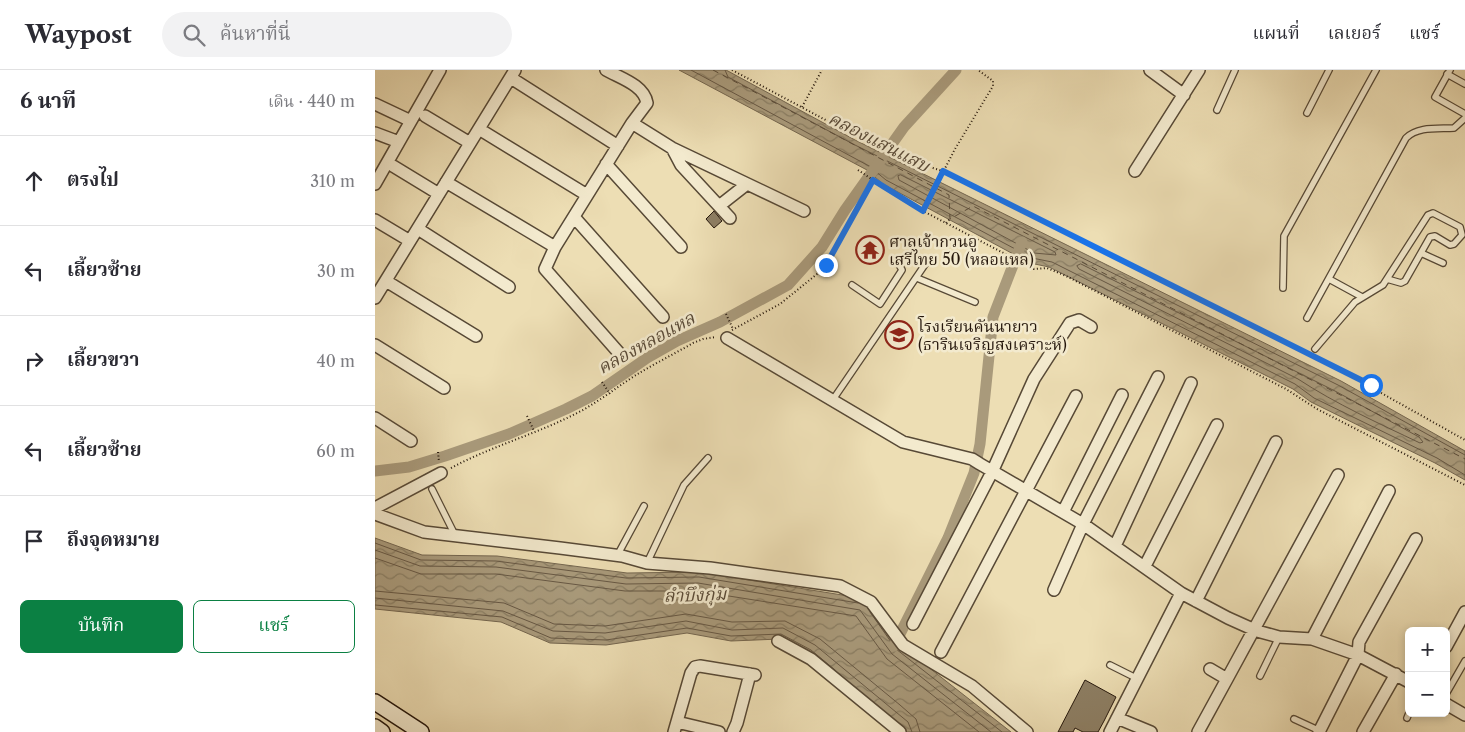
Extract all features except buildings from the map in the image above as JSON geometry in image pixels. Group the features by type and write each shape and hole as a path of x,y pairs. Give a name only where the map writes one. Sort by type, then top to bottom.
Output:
{"main road":[{"path":"375,702 421,732"},
{"path":"375,727 382,732"}],"street":[{"path":"375,184 440,70"},
{"path":"606,70 641,90 646,95 647,103 632,123 587,195 555,248 545,271 619,353"},
{"path":"1150,70 1184,95"},
{"path":"1135,172 1199,70"},
{"path":"375,298 513,74 618,146"},
{"path":"375,104 411,121"},
{"path":"425,116 471,143"},
{"path":"632,123 672,148 804,211"},
{"path":"479,129 587,195"},
{"path":"375,133 399,142"},
{"path":"672,148 681,164 730,218"},
{"path":"607,164 681,247"},
{"path":"393,166 439,194"},
{"path":"446,182 555,248"},
{"path":"719,206 747,184"},
{"path":"574,217 663,317"},
{"path":"375,220 410,241"},
{"path":"418,229 509,287"},
{"path":"386,280 476,336"},
{"path":"913,624 992,472 1034,379 1070,323 1079,320 1091,327"},
{"path":"727,334 832,401 903,442 976,462 1083,524 1181,593 1196,601 1253,629 1279,637 1312,639 1357,655 1405,680"},
{"path":"375,345 444,388"},
{"path":"1053,590 1083,524 1157,377"},
{"path":"1115,546 1191,383"},
{"path":"1063,512 1122,395"},
{"path":"941,652 1076,396"},
{"path":"375,418 411,441"},
{"path":"1145,566 1217,425"},
{"path":"1196,601 1276,442"},
{"path":"375,508 441,473"},
{"path":"1198,732 1339,474"},
{"path":"1312,639 1389,491"},
{"path":"375,514 424,532 456,537 617,556 647,563 710,568 840,586 871,602 903,645 972,686 1027,732"},
{"path":"1319,731 1357,655 1359,642 1415,540"},
{"path":"1110,732 1181,593"},
{"path":"1450,640 1465,612"},
{"path":"778,641 811,659 900,732"},
{"path":"719,732 675,727 691,673 695,667 700,666 752,674 733,732"},
{"path":"1210,669 1227,679"},
{"path":"1363,732 1396,674"},
{"path":"1450,706 1465,715"},
{"path":"1117,718 1151,732"}],"lane":[{"path":"1217,110 1235,70"},
{"path":"1307,113 1329,70"},
{"path":"1283,288 1284,236 1375,70"},
{"path":"1307,318 1406,138 1412,132 1419,130 1454,128 1465,116 1436,100 1435,97 1448,72 1465,84"},
{"path":"1315,349 1362,297 1379,288 1387,279 1428,215 1433,213 1460,227 1463,231 1459,241 1450,245 1433,235 1405,281 1401,283 1387,279"},
{"path":"1421,253 1443,263"},
{"path":"852,285 881,305 902,270 896,259"},
{"path":"832,401 890,312 917,278 926,263"},
{"path":"917,278 975,302"},
{"path":"1329,279 1362,297"},
{"path":"647,563 684,485 708,458"},
{"path":"432,489 456,537"},
{"path":"617,556 644,506"},
{"path":"1260,676 1279,637"},
{"path":"1450,687 1465,662"},
{"path":"1110,665 1136,678"},
{"path":"1294,719 1319,731"}],"path":[{"path":"732,70 893,156 943,171 1337,366 1465,440"},
{"path":"802,107 822,70"},
{"path":"923,210 943,171 993,86 993,81 977,70"},
{"path":"858,170 923,210 1012,258 1034,269 1047,268 1066,276 1286,389 1317,409 1465,485"},
{"path":"441,473 482,451 534,432 581,411 610,394 635,376 693,343 727,334 780,304 822,270 873,180"},
{"path":"947,223 950,219"},
{"path":"726,314 727,334"},
{"path":"601,382 610,394"},
{"path":"527,416 534,432"}],"water":[{"path":"679,70 726,70 855,140 1341,381 1465,451 1465,480 1435,463 1311,402 1293,389 1049,267 1030,263 883,184 867,170"},
{"name":"ลำบึงกุ่ม","path":"375,538 422,555 497,556 627,573 699,572 867,599 909,652 1011,732 903,732 780,639 731,641 687,633 606,645 550,643 501,622 375,609"}],"waterway":[{"name":"คลองหลอแหล","path":"375,471 409,467 445,456 509,434 566,409 592,396 647,358 677,341 720,322 788,285 822,247 845,210 904,127 956,70"},
{"path":"894,646 948,538 974,473 980,444 993,317 1022,242"}],"ferry route":[{"path":"713,70 949,195 950,219 973,206 1465,459"}],"place":[{"name":"ศาลเจ้ากวนอู เสรีไทย 50 (หลอแหล)","path":"870,250"},
{"name":"โรงเรียนคันนายาว (ธารินเจริญสงเคราะห์)","path":"899,335"}],"route":[{"path":"826,265 873,180 923,211 943,171 1337,366 1371,385"}],"water label":[{"name":"คลองแสนแสบ","path":"879,142"}]}
